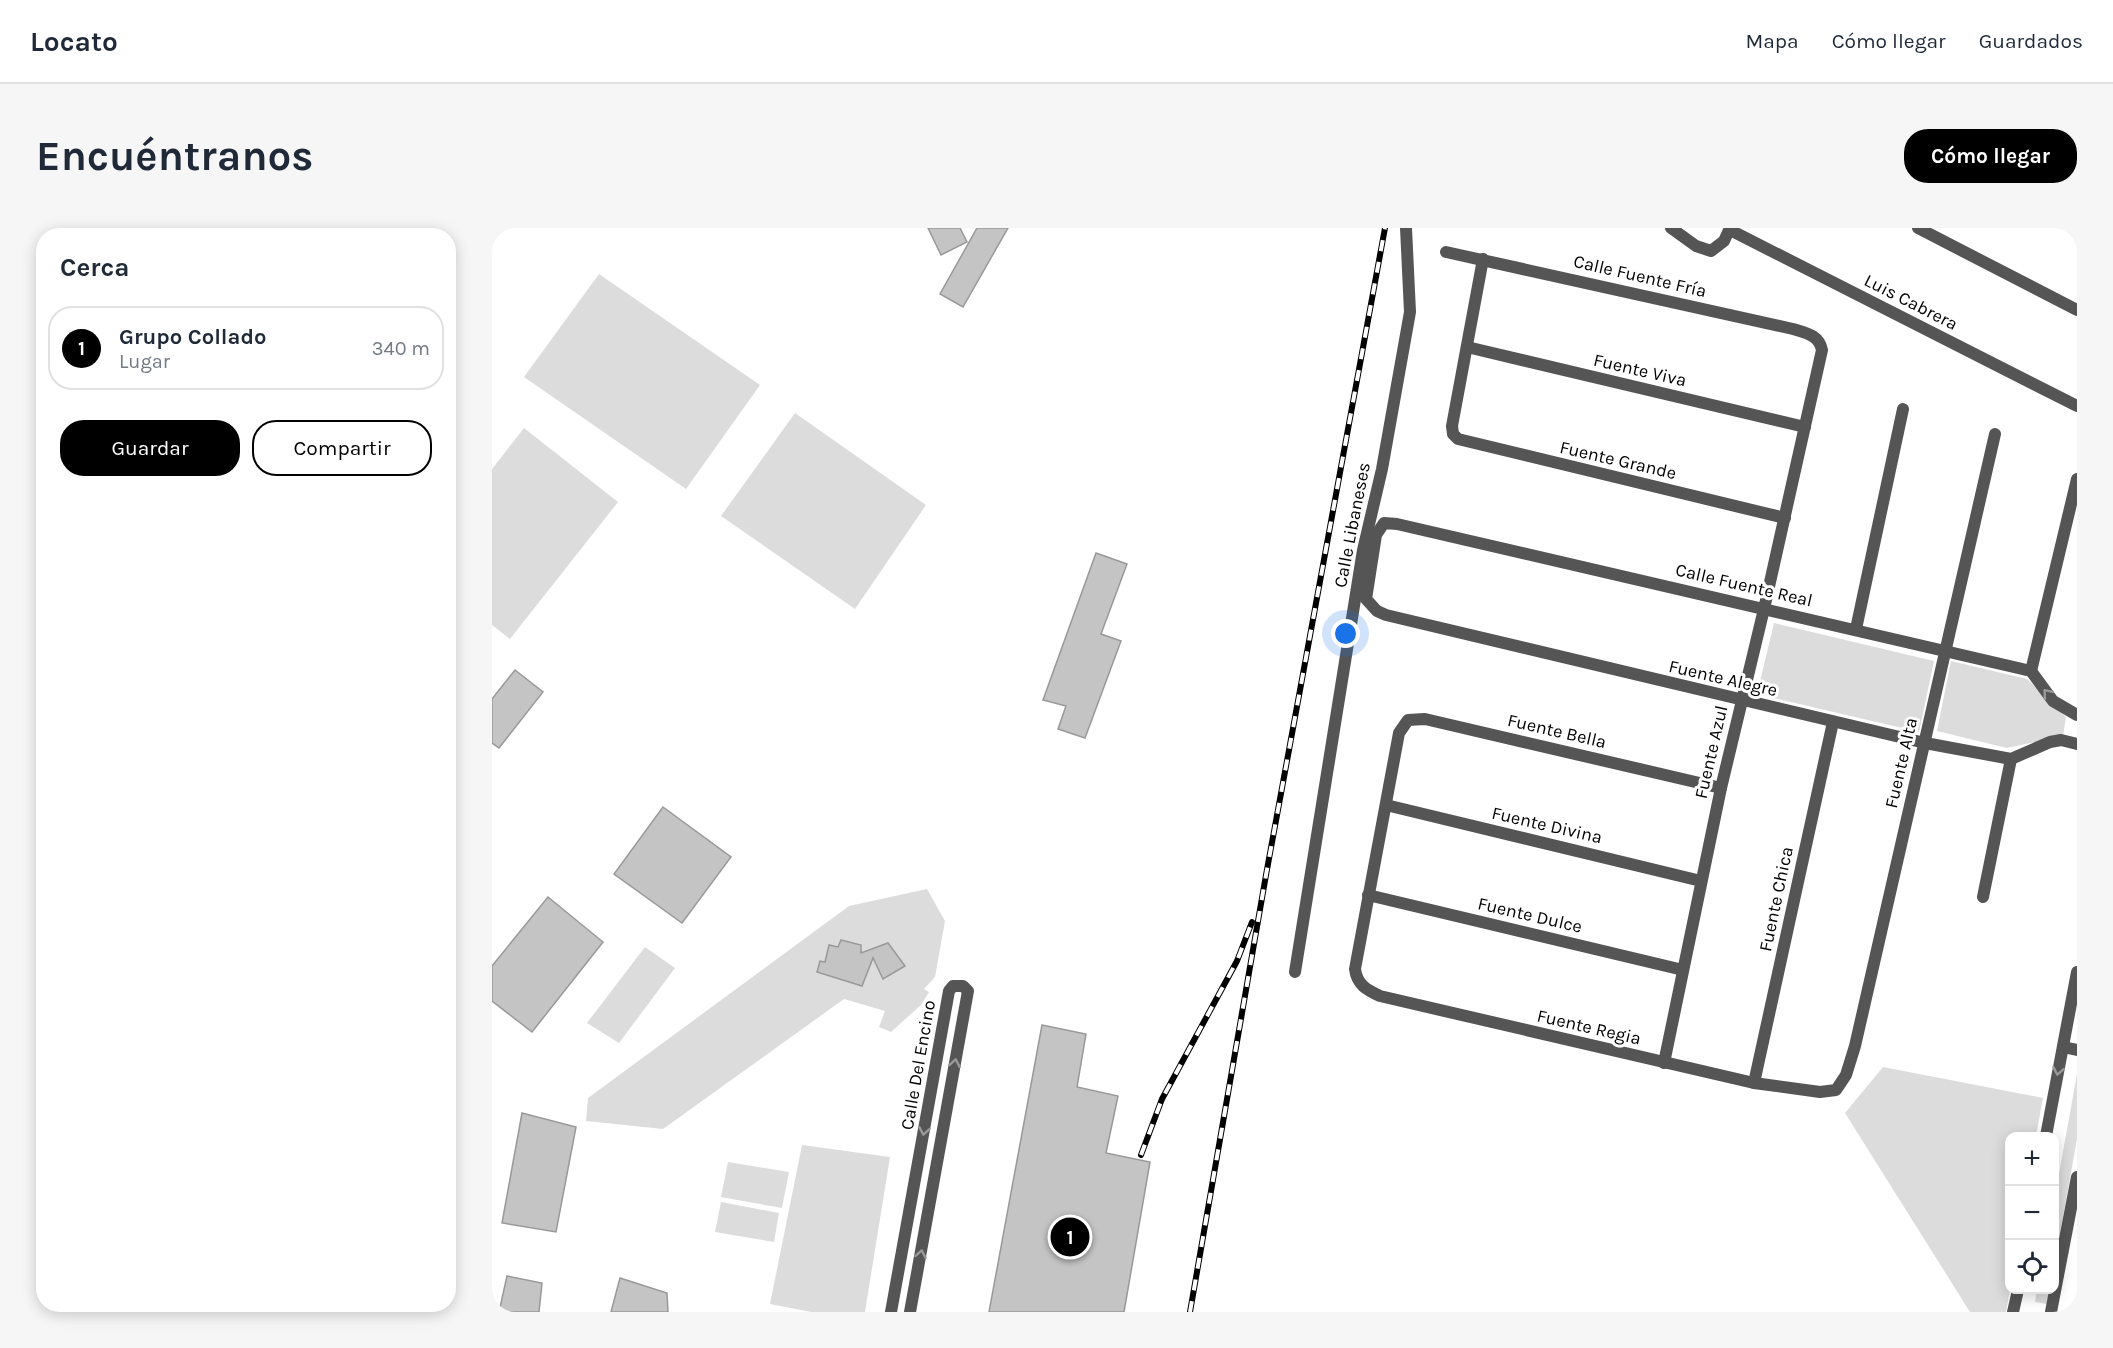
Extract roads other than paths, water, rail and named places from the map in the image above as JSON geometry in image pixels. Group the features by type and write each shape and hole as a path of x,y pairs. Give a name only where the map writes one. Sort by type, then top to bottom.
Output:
{"street":[{"name":"Calle Libaneses","path":"1295,972 1363,550 1382,468 1410,312 1406,228"},
{"path":"1671,228 1705,250 1716,248 1728,233"},
{"path":"1918,228 2077,310"},
{"name":"Luis Cabrera","path":"1728,233 2077,406"},
{"name":"Calle Fuente Fría","path":"1446,252 1793,328 1811,334 1821,344"},
{"path":"1467,347 1483,259"},
{"name":"Fuente Azul","path":"1664,1064 1720,788 1785,518 1821,344"},
{"name":"Fuente Grande","path":"1467,347 1452,426 1453,434 1467,442 1785,518"},
{"name":"Fuente Viva","path":"1467,347 1805,427"},
{"path":"1856,629 1903,409"},
{"name":"Fuente Alta","path":"1830,1093 1840,1086 1850,1064 1995,434"},
{"path":"2077,479 2031,671 2053,701 2077,715"},
{"name":"Calle Fuente Real","path":"1366,600 1376,535 1384,523 1454,536 2031,671"},
{"name":"Fuente Alegre","path":"1366,600 1371,607 1386,615 1833,722 1925,743 2011,759"},
{"name":"Fuente Bella","path":"1386,805 1403,725 1408,720 1425,718 1720,788"},
{"name":"Fuente Chica","path":"1754,1083 1833,722"},
{"path":"1983,897 2011,759 2050,742 2061,740 2077,744"},
{"path":"1368,895 1386,805"},
{"name":"Fuente Divina","path":"1386,805 1701,881"},
{"name":"Fuente Regia","path":"1368,895 1355,969 1360,984 1380,996 1664,1064 1754,1083 1830,1093"},
{"name":"Fuente Dulce","path":"1368,895 1683,970"},
{"path":"2047,1132 2077,972"},
{"name":"Calle Del Encino","path":"891,1312 949,991 953,986 960,986 968,991 910,1312"},
{"path":"2063,1047 2077,1050"},
{"path":"2051,1312 2077,1177"},
{"path":"2014,1312 2017,1294"}],"railway":[{"path":"1190,1312 1266,875 1385,228"},
{"path":"1141,1155 1162,1099 1237,961 1252,922"}],"place":[{"name":"Grupo Collado","path":"1070,1237"}]}
